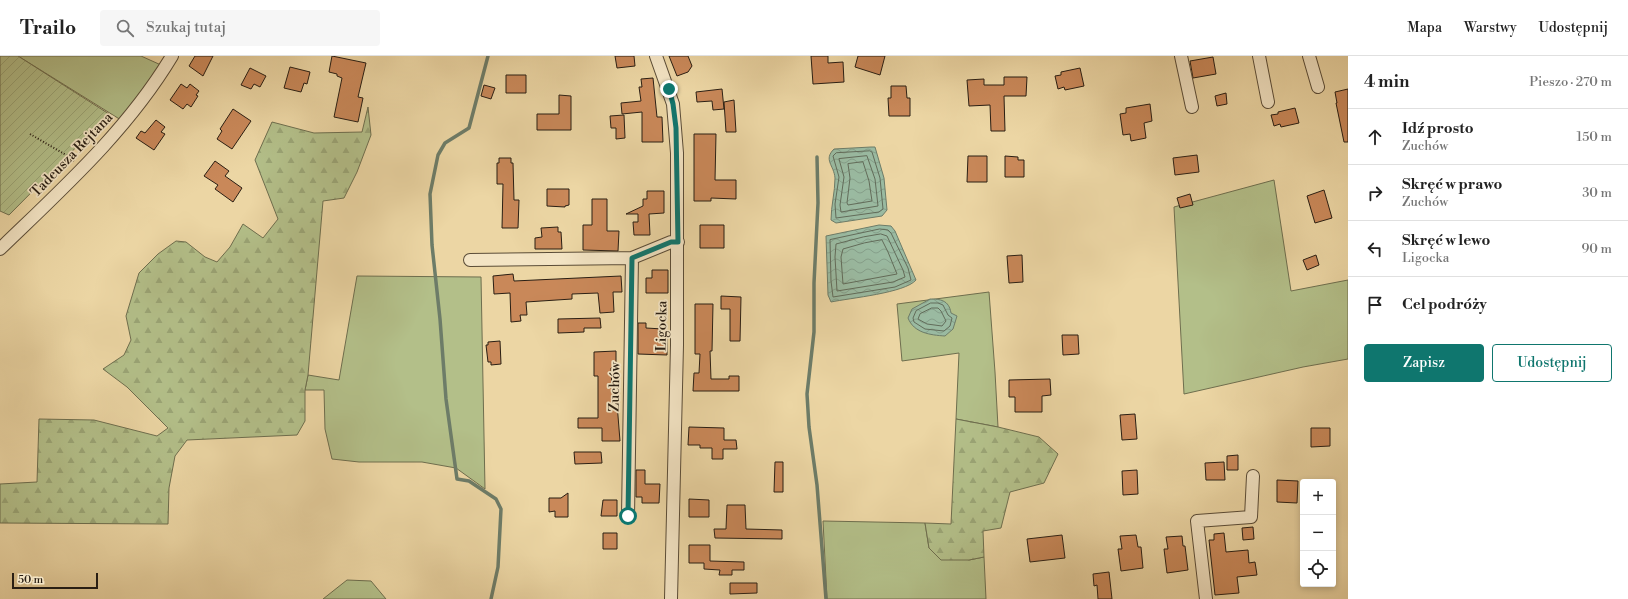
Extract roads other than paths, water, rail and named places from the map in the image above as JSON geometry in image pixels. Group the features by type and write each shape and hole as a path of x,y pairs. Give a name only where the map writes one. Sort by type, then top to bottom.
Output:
{"street":[{"name":"Tadeusza Rejtana","path":"0,249 83,169 113,137 172,56"},
{"name":"Ligocka","path":"656,56 669,89 674,110 677,153 677,352 671,599"},
{"path":"1181,56 1192,107"},
{"path":"1259,56 1268,102"},
{"path":"1309,56 1318,87"},
{"path":"470,260 632,258 671,242 678,242"},
{"name":"Zuchów","path":"628,516 632,258"},
{"path":"1206,599 1197,521 1251,516 1253,476"}],"water":[{"path":"875,147 884,178 887,210 882,216 836,223 831,220 835,178 829,156 834,149"},
{"path":"879,225 891,226 895,231 916,280 910,285 889,292 831,302 828,295 826,236"},
{"path":"930,299 944,301 948,305 951,313 957,316 953,329 945,336 928,334 918,330 908,318 912,309"}],"waterway":[{"path":"488,56 469,128 445,143 438,155 430,194 432,245 440,319 446,399 457,479 469,481 496,499 501,509 498,567 491,599"},
{"path":"817,157 818,203 814,283 814,332 807,394 809,427 817,485 826,599"}]}
